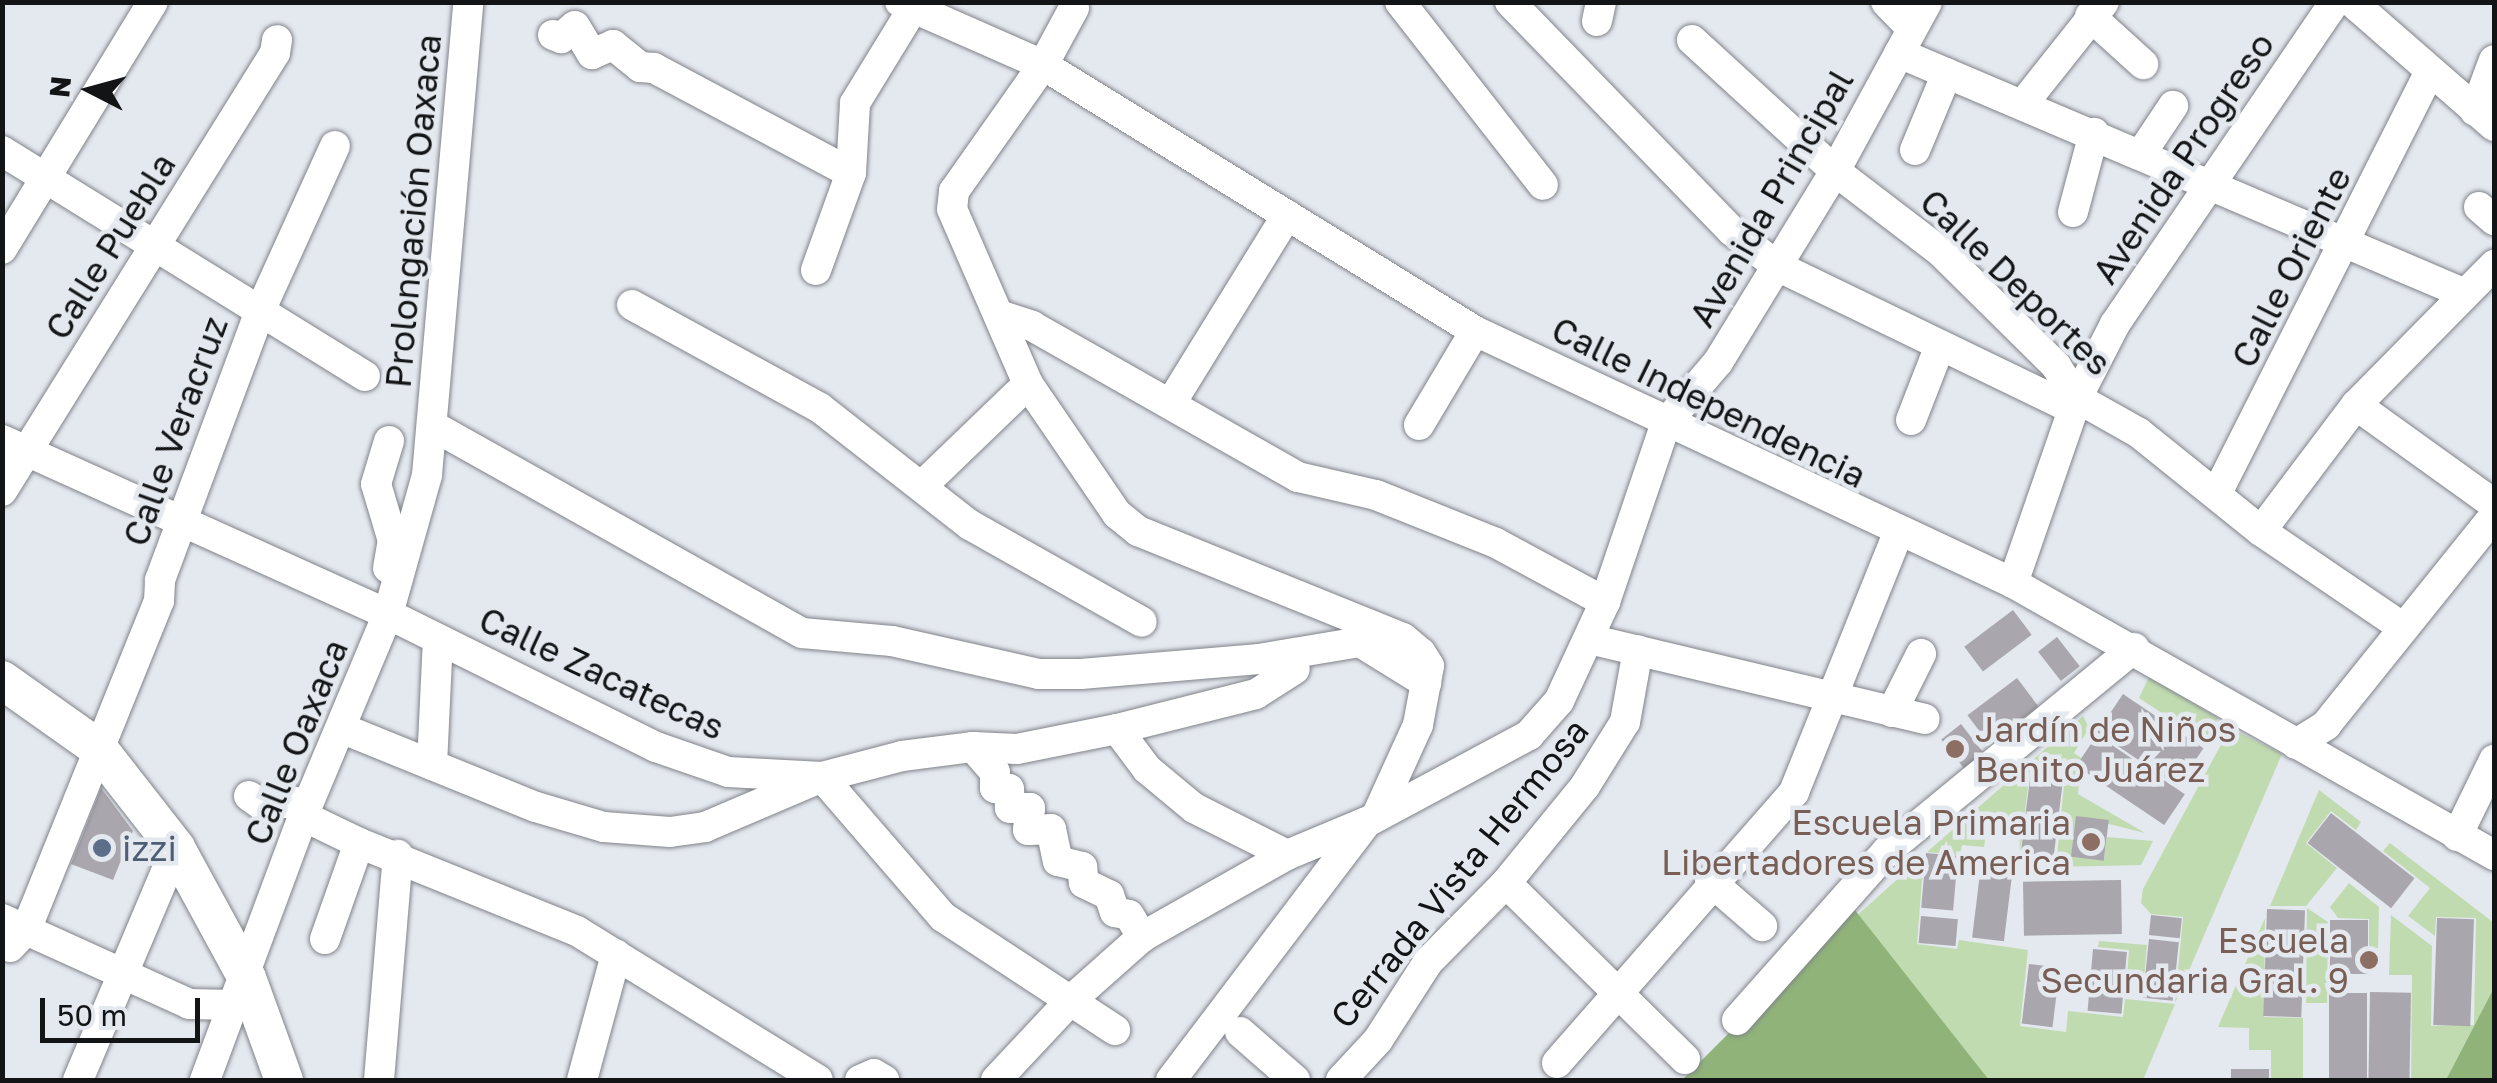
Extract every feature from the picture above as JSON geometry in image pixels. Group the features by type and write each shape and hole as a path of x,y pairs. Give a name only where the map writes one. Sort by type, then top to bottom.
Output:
{"main road":[{"path":"2,680 92,742 176,848 284,1080"}],"street":[{"path":"2,249 153,2"},
{"name":"Prolongación Oaxaca","path":"433,426 468,2"},
{"path":"1400,2 1543,185"},
{"path":"1886,2 1947,73 2347,242 2483,283 2356,405 2261,530"},
{"name":"Avenida Progreso","path":"2013,583 2074,403 2115,324 2335,2"},
{"path":"2352,2 2429,74 2485,119"},
{"path":"816,270 852,173 855,103 906,6"},
{"name":"Calle Independencia","path":"906,6 1043,65 1474,332 1898,533 2013,583 2134,648 2494,856"},
{"path":"1074,8 1043,65 954,191 952,209 1028,384 1072,455 1117,514 1138,531 1403,638 1429,666 1418,725 1372,820 1171,1080"},
{"path":"2023,104 2097,9 2143,64"},
{"path":"1517,12 1732,231 1777,266 1938,348 2074,403"},
{"path":"553,35 561,38 574,26 592,54 613,46 640,67 654,68 852,173"},
{"name":"Avenida Principal","path":"1666,423 1718,362 1835,171 1912,28"},
{"name":"Calle Puebla","path":"2,491 14,446 154,246 275,54 277,40"},
{"name":"Calle Deportes","path":"1692,40 1835,171 1940,252 2056,366 2074,403 2140,434 2261,530 2402,627"},
{"path":"2485,119 2494,60"},
{"path":"1916,150 1947,73"},
{"name":"Calle Oriente","path":"2217,492 2429,74"},
{"path":"2140,154 2173,106"},
{"path":"2073,212 2094,134"},
{"name":"Calle Veracruz","path":"10,937 92,742 158,601 160,580 261,309 335,146"},
{"path":"2,151 365,376"},
{"path":"1171,403 1287,215"},
{"path":"632,304 820,408 970,525 1142,622"},
{"path":"999,315 1032,326 1298,477 1376,495 1496,543 1605,602"},
{"path":"1419,425 1474,332"},
{"path":"1911,420 1938,348"},
{"path":"922,486 1028,384"},
{"path":"2356,405 2494,504"},
{"path":"996,1080 1070,1002 1142,937 1287,854 1372,820 1529,735 1559,701 1590,639 1666,423"},
{"path":"433,426 643,550 802,633 892,640 1038,674 1259,660 1336,641 1360,642 1426,683"},
{"name":"Calle Oaxaca","path":"205,1080 383,612 427,475 433,426"},
{"path":"383,612 393,541 376,484 389,441"},
{"name":"Calle Zacatecas","path":"14,446 383,612 656,747 728,772 822,777"},
{"path":"2296,744 2326,725 2494,516"},
{"path":"1557,1063 1621,992 1710,881 1794,792 1835,698 1898,533"},
{"path":"432,765 438,639"},
{"path":"1590,639 1925,719"},
{"path":"1737,1020 1887,851 2134,648"},
{"name":"Cerrada Vista Hermosa","path":"1341,1080 1378,1040 1428,962 1506,883 1615,741 1638,650"},
{"path":"1892,712 1921,654"},
{"path":"341,728 536,808 634,832 706,827 822,777 902,756 973,746 1017,749 1117,729 1256,694 1295,670"},
{"path":"1117,729 1147,769 1194,808 1287,854"},
{"path":"973,746 995,772 995,788 1009,790 1010,808 1030,808 1028,830 1051,829 1058,861 1082,867 1084,884 1109,895 1115,912 1129,915 1142,937"},
{"path":"2457,836 2494,760"},
{"path":"822,777 943,917 1115,1030"},
{"path":"249,796 262,805 295,802 303,816 358,843 398,855 577,931 818,1080"},
{"path":"326,939 358,843"},
{"path":"78,1080 176,848"},
{"path":"379,1080 398,855"},
{"path":"1710,881 1762,926"},
{"path":"1506,883 1685,1059"},
{"path":"10,937 189,1004 240,992"},
{"path":"582,1080 616,956"},
{"path":"1240,1032 1296,1080"},
{"path":"860,1080 874,1074 884,1080"}],"green space":[{"path":"2149,677 2218,718 2206,742 2139,698"},
{"path":"2083,716 2089,728 2074,753 2081,758 2078,794 2145,833 2077,816 2072,857 2104,860 2107,837 2153,841 2141,865 2056,867 2065,774 2030,770 2020,853 2019,820 1989,816 1984,847 1962,845 1960,855 1927,852"},
{"path":"2230,728 2282,754 2175,1003 2183,917 2151,914 2141,903 2143,889"},
{"path":"2319,790 2361,822 2356,830 2331,811 2306,843 2337,868 2306,906 2270,906"},
{"path":"2390,843 2494,923 2494,996 2453,1080 2411,1080 2412,975 2389,975 2391,915 2432,946 2431,1026 2474,1025 2476,918 2436,917 2435,936 2408,916 2430,888 2383,851"},
{"path":"1924,855 1917,944 1957,949 1959,940 2028,950 2020,1026 2066,1032 2068,1011 2123,1017 2125,999 2175,1004 2143,1080 1985,1080 1840,931"},
{"path":"2349,883 2379,907 2378,948 2369,948 2369,919 2338,918 2330,907"},
{"path":"1851,905 1989,1080 1682,1080 1784,978"},
{"path":"2307,908 2328,922 2327,1003 2306,1003"},
{"path":"2265,918 2264,1017 2303,1018 2303,1080 2271,1080 2271,1050 2249,1050 2249,1028 2218,1027"},
{"path":"2099,941 2147,945 2144,978 2127,977 2129,950 2098,947"},
{"path":"2494,988 2494,1080 2446,1080"}],"building":[{"path":"2013,610 2032,635 1983,671 1964,647"},
{"path":"2057,637 2080,666 2061,681 2038,652"},
{"path":"2017,678 2039,707 1989,744 1967,715"},
{"path":"2123,694 2203,748 2178,786 2097,732"},
{"path":"1961,724 1984,753 1964,769 1941,739"},
{"path":"2097,735 2185,794 2164,825 2076,766"},
{"path":"2031,770 2064,774 2054,856 2021,852"},
{"name":"izzi","path":"101,788 133,831 113,880 71,864"},
{"path":"2331,813 2415,878 2391,908 2308,843"},
{"path":"2076,816 2109,820 2104,861 2071,857"},
{"path":"1926,853 1958,856 1953,911 1921,908"},
{"path":"1982,857 2014,861 2004,941 1972,937"},
{"path":"2121,880 2122,934 2024,936 2023,882"},
{"path":"2267,909 2305,910 2301,1017 2263,1016"},
{"path":"2151,915 2182,918 2180,938 2149,935"},
{"path":"1921,916 1958,919 1956,946 1919,943"},
{"path":"2437,918 2474,919 2470,1026 2433,1025"},
{"path":"2330,920 2368,920 2368,974 2330,974"},
{"path":"2149,939 2179,942 2173,1001 2143,998"},
{"path":"2093,949 2127,952 2121,1014 2088,1011"},
{"path":"2029,964 2060,968 2052,1027 2022,1024"},
{"path":"2370,992 2411,993 2409,1080 2368,1080"},
{"path":"2329,993 2367,993 2367,1080 2329,1080"},
{"path":"2231,1069 2269,1069 2269,1080 2231,1080"}],"place":[{"name":"Jardín de Niños Benito Juárez","path":"1955,749"},
{"name":"Escuela Primaria Libertadores de America","path":"2091,842"},
{"name":"izzi","path":"102,848"},
{"name":"Escuela Secundaria Gral. 9","path":"2369,960"}]}
